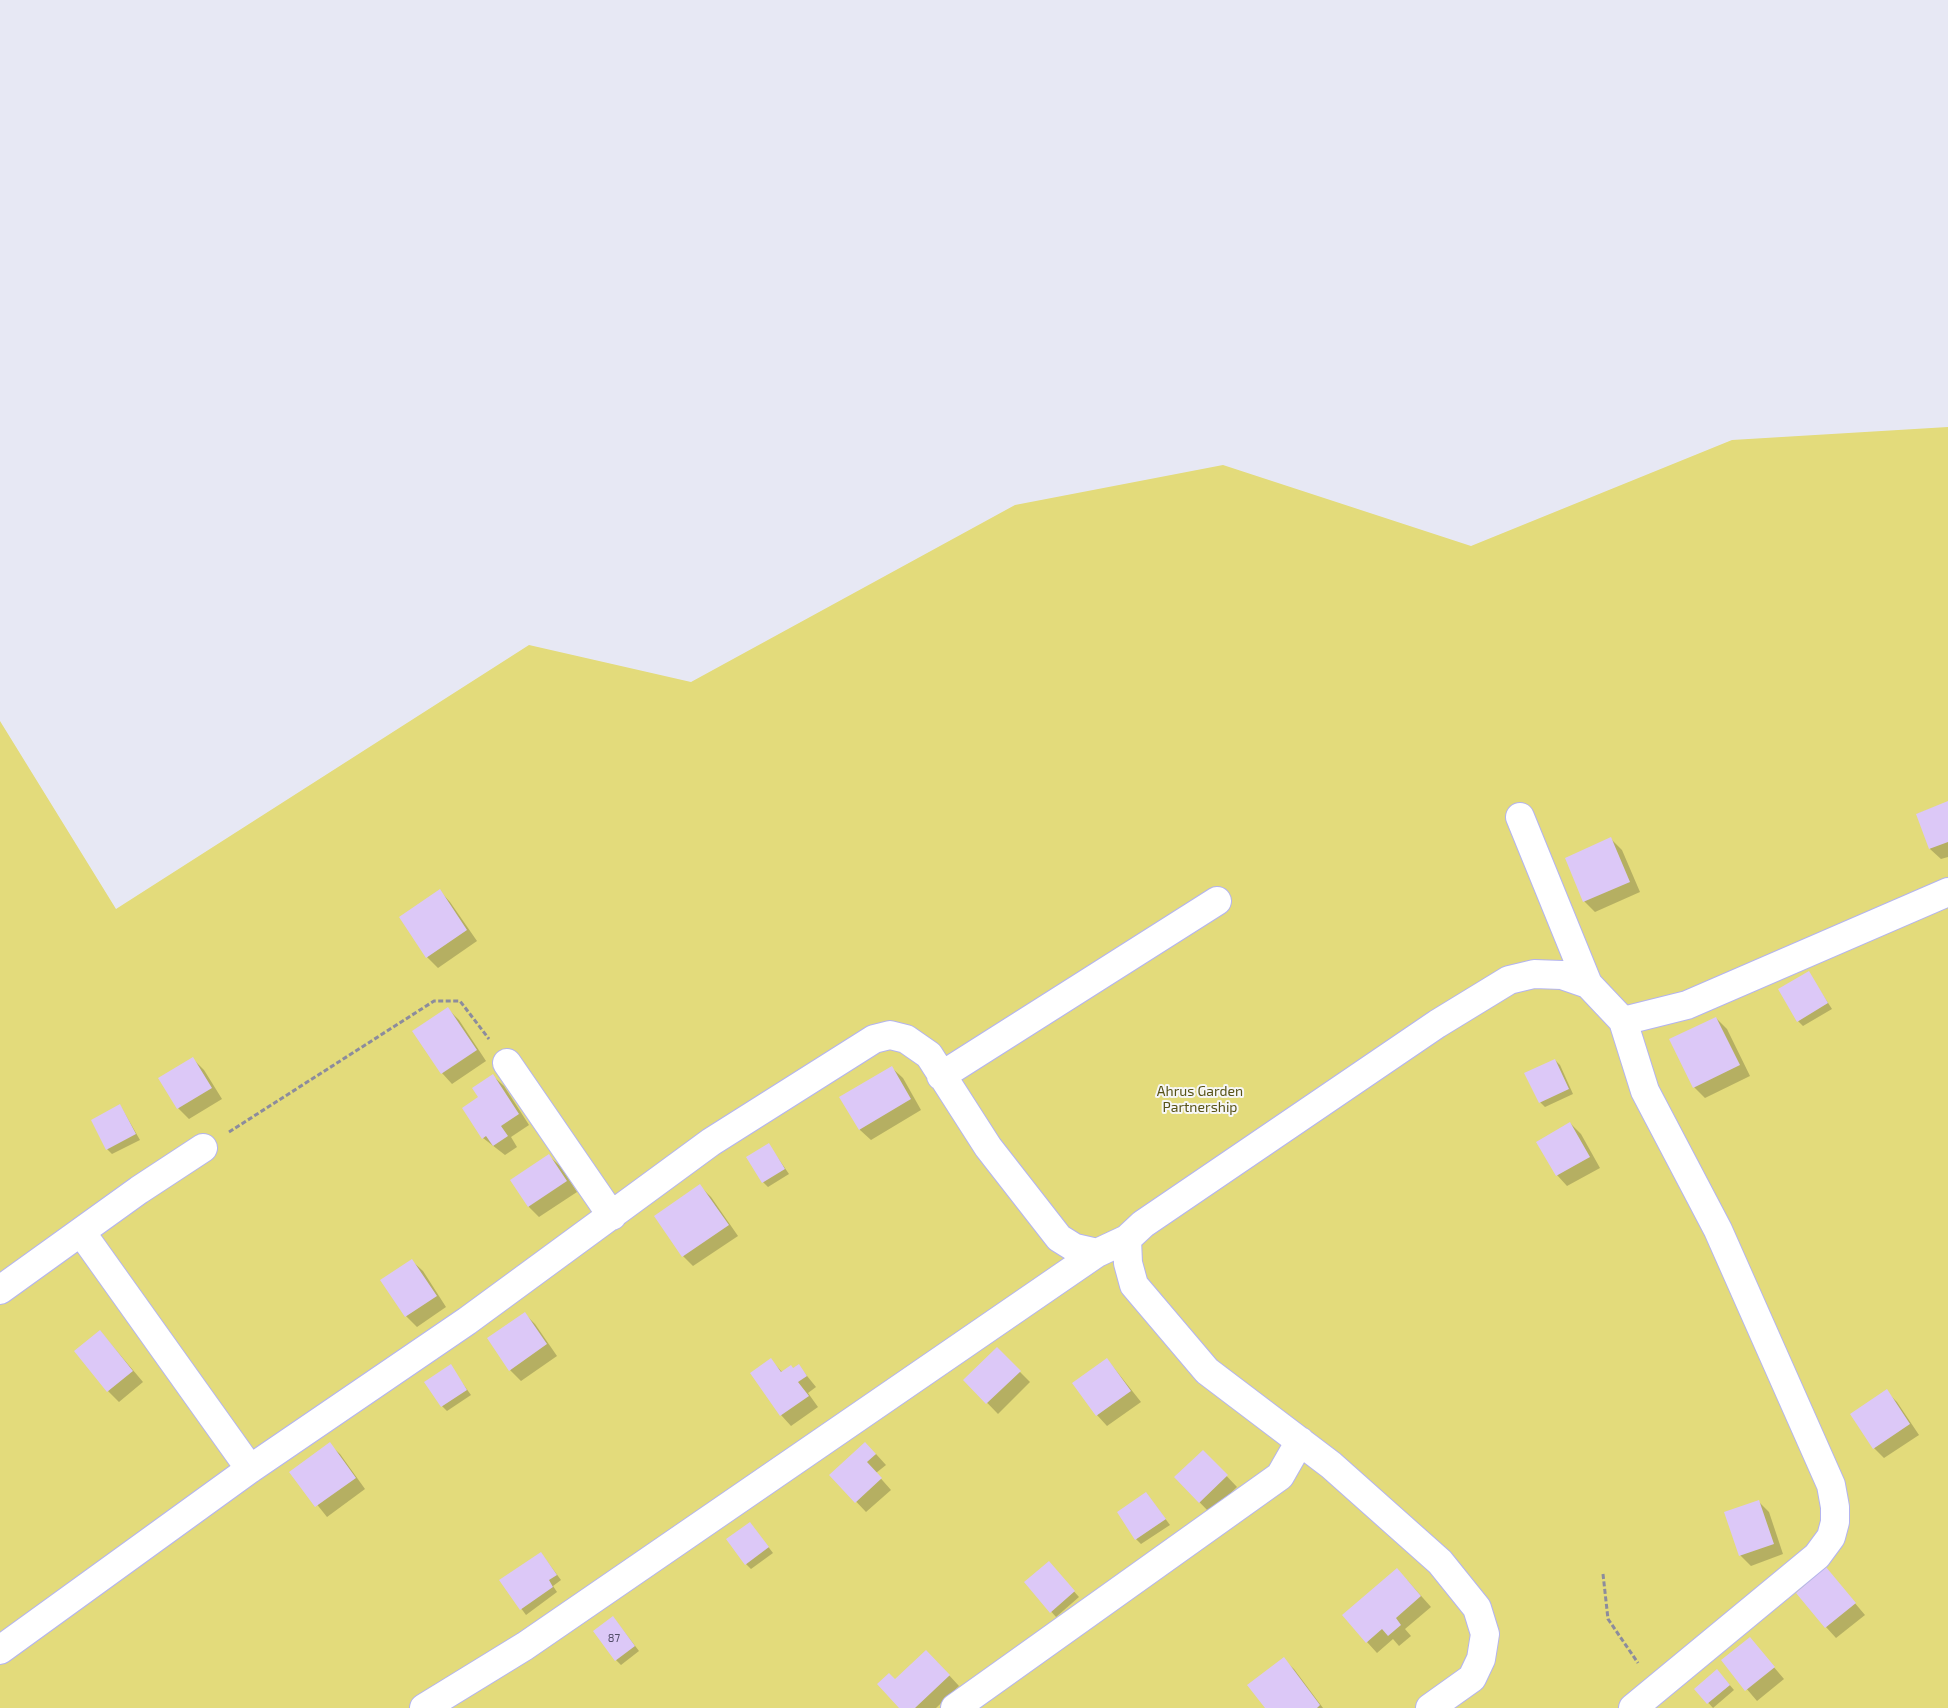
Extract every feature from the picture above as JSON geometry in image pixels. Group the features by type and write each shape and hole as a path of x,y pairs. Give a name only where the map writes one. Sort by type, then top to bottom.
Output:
{"street":[{"path":"1520,817 1588,984 1623,1021 1646,1090 1722,1239 1831,1485 1835,1507 1831,1538 1817,1556 1633,1708"},
{"path":"1623,1021 1687,1005 1948,892"},
{"path":"941,1076 1218,902"},
{"path":"424,1708 525,1646 1097,1253 1127,1240 1144,1224 1429,1030 1509,980 1534,974 1562,975 1588,984"},
{"path":"0,1650 250,1469 467,1320 711,1142 874,1039 890,1035 906,1039 929,1055 988,1147 1059,1238 1075,1248 1097,1253"},
{"path":"507,1063 612,1216"},
{"path":"0,1290 139,1190 204,1148"},
{"path":"81,1232 250,1469"},
{"path":"1127,1240 1128,1263 1134,1285 1207,1371 1331,1465 1440,1562 1477,1608 1485,1634 1481,1658 1472,1678 1430,1708"},
{"path":"955,1708 1280,1476 1300,1441"}],"path":[{"path":"204,1148 434,1001 460,1001 507,1063"},
{"path":"1603,1574 1608,1619 1655,1688"}],"green space":[{"name":"Ahrus Garden Partnership","path":"1948,427 1948,1708 0,1708 0,721 116,909 529,645 691,682 1015,505 1223,465 1471,546 1732,440"}],"building":[{"path":"1948,801 1948,842 1929,849 1916,814"},
{"path":"1611,837 1630,882 1583,902 1565,858"},
{"path":"440,889 467,930 426,958 399,917"},
{"path":"1809,971 1828,1003 1797,1022 1778,989"},
{"path":"448,1007 477,1050 441,1074 412,1031"},
{"path":"1716,1017 1740,1065 1693,1088 1669,1039"},
{"path":"193,1057 212,1088 177,1109 158,1078"},
{"path":"1555,1059 1569,1089 1539,1103 1524,1073"},
{"path":"892,1066 911,1099 859,1130 839,1097"},
{"path":"493,1074 519,1114 501,1126 508,1136 493,1146 486,1136 482,1139 462,1108 478,1097 472,1088"},
{"path":"120,1104 136,1134 106,1150 91,1120"},
{"path":"1570,1122 1590,1157 1556,1176 1536,1142"},
{"path":"769,1143 785,1169 762,1183 746,1157"},
{"path":"549,1154 567,1181 528,1207 510,1180"},
{"path":"700,1184 729,1225 682,1257 654,1216"},
{"path":"412,1259 437,1296 405,1317 380,1280"},
{"path":"525,1312 547,1344 509,1371 487,1338"},
{"path":"100,1330 133,1371 107,1392 74,1351"},
{"path":"997,1347 1021,1371 986,1404 963,1380"},
{"path":"771,1358 781,1372 791,1365 793,1368 799,1364 807,1376 798,1382 809,1396 780,1416 750,1373"},
{"path":"1107,1358 1131,1391 1096,1416 1072,1383"},
{"path":"451,1364 467,1390 441,1407 424,1382"},
{"path":"1887,1389 1910,1424 1873,1449 1850,1414"},
{"path":"330,1442 356,1478 315,1507 289,1472"},
{"path":"865,1442 876,1454 867,1462 882,1478 855,1503 829,1475"},
{"path":"1203,1450 1228,1475 1199,1503 1174,1477"},
{"path":"1146,1492 1166,1519 1135,1540 1117,1512"},
{"path":"1759,1500 1774,1544 1739,1556 1724,1512"},
{"path":"750,1522 769,1547 745,1565 726,1539"},
{"path":"541,1552 557,1575 549,1580 553,1587 520,1610 499,1580"},
{"path":"1049,1561 1075,1591 1050,1613 1024,1582"},
{"path":"1826,1567 1856,1603 1825,1628 1796,1593"},
{"path":"1397,1568 1421,1596 1396,1618 1401,1625 1388,1636 1382,1629 1366,1643 1342,1615"},
{"path":"613,1616 635,1646 615,1661 593,1631"},
{"path":"1750,1637 1775,1667 1745,1691 1721,1660"},
{"path":"926,1650 950,1675 915,1708 899,1708 877,1684 889,1673 895,1679"},
{"path":"1284,1657 1320,1705 1317,1708 1265,1708 1247,1685"},
{"path":"1717,1669 1730,1685 1707,1704 1694,1689"}]}
